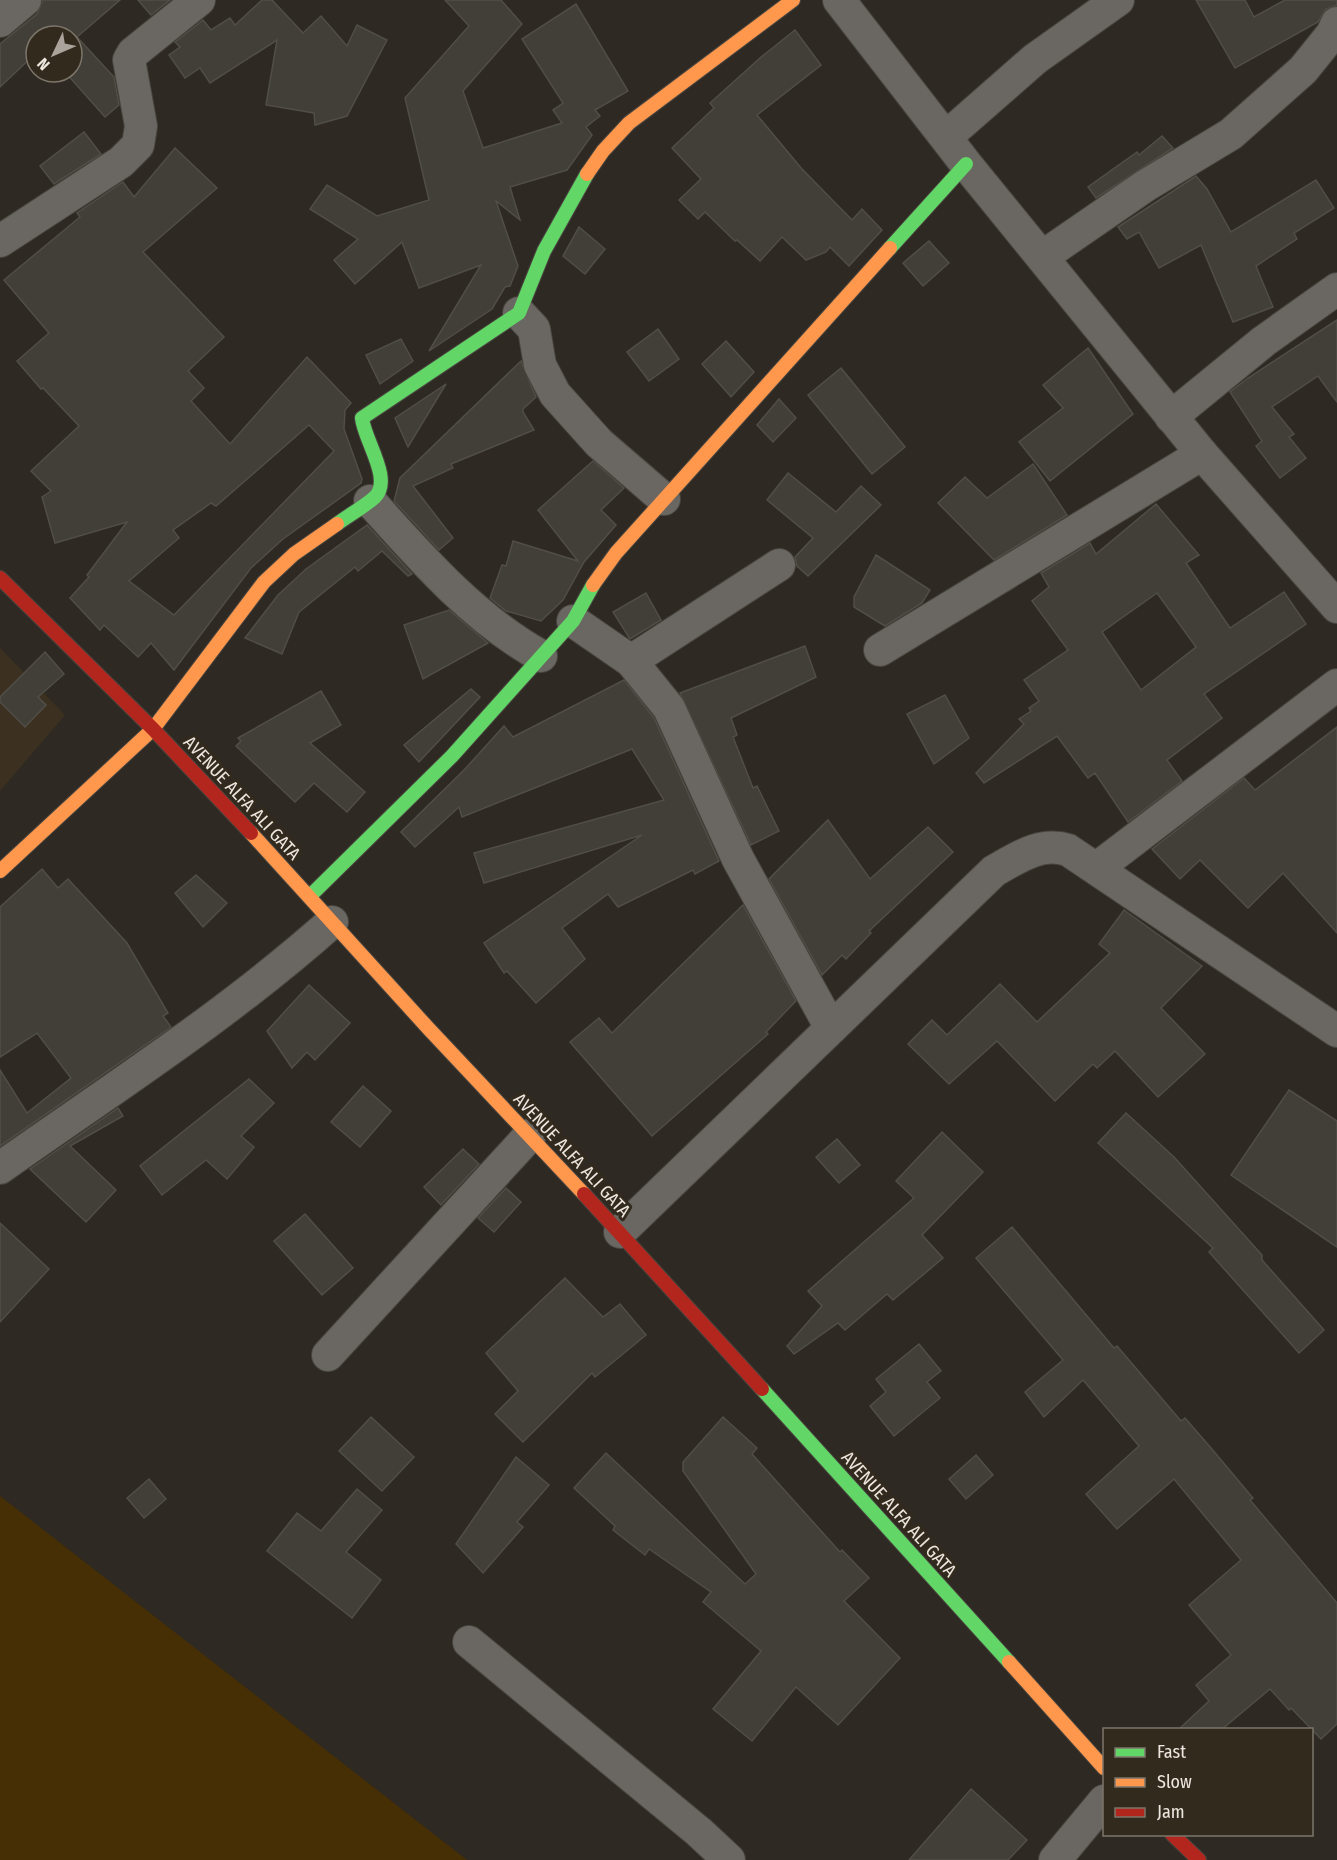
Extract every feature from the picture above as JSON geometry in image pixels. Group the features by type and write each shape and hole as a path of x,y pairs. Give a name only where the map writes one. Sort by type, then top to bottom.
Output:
{"street":[{"path":"0,21 25,0"},
{"path":"0,241 105,174 136,149 141,135 141,126 129,60 133,53 199,0"},
{"path":"0,871 153,729 264,582 294,554 370,501 380,490 381,478 361,422 364,416 519,312 544,251 586,175 614,138 657,101 793,0"},
{"path":"839,0 966,164 1171,417 1337,607"},
{"path":"946,137 1035,59 1118,0"},
{"path":"1042,258 1145,186 1231,134 1302,70 1332,34 1337,23"},
{"path":"309,896 452,756 542,656 573,621 599,574 966,164"},
{"path":"1171,417 1264,341 1337,289"},
{"path":"519,312 534,329 540,365 555,394 599,443 664,499"},
{"path":"880,650 1202,454"},
{"path":"370,501 435,571 493,624 542,656"},
{"path":"632,661 779,565"},
{"name":"AVENUE ALFA ALI GATA","path":"0,578 153,729 309,896 620,1232 1103,1767"},
{"path":"573,621 632,661 669,708 738,860 831,1028"},
{"path":"1097,868 1337,685"},
{"path":"620,1232 994,871 1037,849 1058,847 1097,868 1337,1030"},
{"path":"0,1168 232,1004 291,959 332,922"},
{"path":"328,1355 530,1135"},
{"path":"469,1642 699,1832 729,1860"},
{"path":"1055,1860 1103,1802"},
{"path":"1174,1836 1199,1860"}],"shaded area":[{"path":"0,648 65,715 0,791"},
{"path":"0,1496 467,1860 0,1860"}],"building":[{"path":"43,0 120,0 84,31 84,24 25,24 37,14"},
{"path":"138,0 170,0 151,15"},
{"path":"262,0 272,0 303,33 321,16 347,46 357,25 387,40 347,116 315,125 314,113 266,105 277,40 210,83 200,68 185,78 169,55 180,47 175,42 203,20 211,30 230,18 235,25"},
{"path":"445,0 501,0 522,24 463,91 483,148 562,123 553,110 563,103 522,39 576,4 628,91 595,110 600,116 586,127 592,135 567,170 510,187 520,220 496,201 518,266 510,286 505,287 492,309 429,351 481,265 419,288 402,242 355,284 334,260 358,239 310,209 327,185 377,216 429,200 405,98 469,26"},
{"path":"1196,0 1245,0 1254,17 1285,0 1337,0 1337,5 1326,9 1318,22 1235,68"},
{"path":"24,25 24,64 0,87 0,44"},
{"path":"795,30 821,65 757,115 802,169 852,220 862,209 882,230 849,266 830,247 826,252 806,260 782,237 760,261 705,212 698,219 679,200 701,179 672,148 714,108 710,103"},
{"path":"84,45 114,77 119,105 105,117 76,84 84,84"},
{"path":"84,132 101,154 54,184 40,166"},
{"path":"1162,136 1173,148 1096,198 1088,187 1137,152 1139,155"},
{"path":"175,148 217,188 143,252 224,337 188,371 204,388 191,401 230,444 307,357 351,403 345,410 344,429 362,479 361,483 283,539 251,568 174,670 151,643 138,657 104,625 100,630 70,598 89,577 87,575 127,522 55,543 42,497 51,491 31,471 79,426 43,388 41,389 17,361 49,333 4,280 80,217 77,213 123,182 134,197","holes":["309,425 334,451 174,615 129,581 179,538 173,530 211,503 216,506"]},
{"path":"1196,176 1207,189 1231,232 1316,180 1334,208 1294,233 1297,239 1256,266 1273,307 1233,322 1201,245 1159,268 1139,232 1127,239 1118,227"},
{"path":"579,227 605,249 585,274 563,256"},
{"path":"929,241 949,263 923,286 903,263"},
{"path":"1337,320 1337,402 1318,376 1272,407 1294,434 1289,437 1306,458 1280,478 1256,446 1262,441 1230,392"},
{"path":"658,329 679,359 649,381 627,352"},
{"path":"401,339 413,361 380,384 366,355"},
{"path":"726,341 754,372 731,397 702,364"},
{"path":"1088,348 1133,414 1050,481 1019,442 1063,408 1043,385"},
{"path":"521,361 536,397 523,409 534,430 451,464 453,468 413,486 453,538 439,550 394,501 400,478"},
{"path":"841,368 905,447 872,474 808,395"},
{"path":"446,384 408,447 395,418"},
{"path":"779,399 796,418 773,442 757,425"},
{"path":"593,461 624,488 601,510 616,525 584,562 563,600 541,621 506,611 490,598 502,565 506,566 513,541 578,561 538,510"},
{"path":"1033,464 1067,515 994,560 938,503 965,477 987,498"},
{"path":"788,473 836,512 861,486 881,505 808,576 797,566 795,557 813,538 767,500"},
{"path":"1156,504 1199,555 1186,563 1230,628 1284,592 1306,624 1204,694 1222,718 1167,760 1182,781 1128,822 1095,773 1088,778 1057,736 984,783 976,773 1024,724 1019,719 1031,711 1029,708 1039,701 1024,680 1068,650 1032,601 1049,587 1041,573 1090,543 1096,554","holes":["1157,593 1196,647 1141,690 1102,632"]},
{"path":"367,525 412,574 408,576 382,551 358,571 355,567 299,612 282,654 245,638 278,595 306,569"},
{"path":"876,555 930,590 922,603 885,626 854,607 854,597"},
{"path":"646,593 661,620 630,639 613,612"},
{"path":"449,610 488,643 423,679 404,625"},
{"path":"805,646 816,677 731,718 737,735 733,737 753,788 757,786 779,831 751,845 680,693"},
{"path":"45,652 64,674 38,697 46,705 25,727 0,702 0,697"},
{"path":"624,680 654,718 719,861 695,874 693,870 618,907 608,894 562,928 585,959 536,1003 507,971 504,973 484,943 642,835 484,883 474,853 664,800 632,749 462,817 459,807 415,847 401,832 465,769 504,726 513,737"},
{"path":"471,689 480,697 419,762 404,745"},
{"path":"321,691 341,725 310,743 365,792 347,812 314,783 295,802 236,746 241,741 238,738"},
{"path":"945,695 969,738 934,764 907,714"},
{"path":"1337,727 1337,933 1283,873 1248,908 1200,860 1180,879 1152,849 1244,778 1255,790"},
{"path":"828,820 870,879 928,827 953,852 869,931 871,933 846,959 842,955 822,975 769,879"},
{"path":"42,869 58,888 68,879 127,943 168,1013 163,1016 171,1027 0,1146 0,1070 27,1113 71,1078 37,1033 0,1057 0,907"},
{"path":"196,875 227,903 203,927 175,893"},
{"path":"743,905 796,1001 766,1032 768,1034 652,1136 570,1042 599,1018 612,1033"},
{"path":"1124,910 1202,966 1161,1008 1205,1054 1158,1097 1115,1051 1097,1068 1093,1064 1055,1101 997,1041 949,1084 908,1044 932,1020 947,1035 1000,984 1037,1022 1110,953 1099,944"},
{"path":"309,985 350,1023 315,1060 307,1052 292,1068 267,1031"},
{"path":"249,1079 274,1103 241,1136 254,1147 227,1179 206,1160 162,1195 140,1166"},
{"path":"363,1086 391,1111 360,1147 331,1122"},
{"path":"1289,1090 1337,1121 1337,1247 1231,1175"},
{"path":"118,1108 123,1116 70,1146 116,1190 86,1222 30,1169"},
{"path":"1126,1113 1174,1157 1262,1255 1262,1260 1324,1330 1299,1353 1209,1252 1213,1248 1098,1143"},
{"path":"942,1132 983,1172 922,1235 943,1258 893,1300 887,1294 845,1330 838,1323 794,1354 787,1346 822,1306 808,1291 914,1198 896,1181"},
{"path":"837,1139 860,1165 839,1183 816,1157"},
{"path":"463,1149 479,1164 441,1205 424,1187"},
{"path":"506,1188 521,1202 494,1232 478,1218"},
{"path":"305,1214 353,1268 322,1295 274,1241"},
{"path":"0,1223 49,1269 0,1322"},
{"path":"1012,1227 1114,1348 1117,1346 1181,1421 1185,1418 1211,1448 1253,1498 1250,1500 1337,1603 1337,1724 1321,1739 1313,1728 1291,1708 1289,1710 1270,1689 1223,1728 1180,1728 1209,1701 1196,1685 1231,1655 1189,1605 1241,1560 1174,1479 1117,1529 1086,1494 1139,1446 1083,1380 1044,1417 1025,1392 1063,1360 976,1258"},
{"path":"565,1278 603,1317 620,1304 646,1335 595,1377 592,1373 523,1442 495,1414 518,1391 486,1353"},
{"path":"919,1344 941,1371 927,1382 940,1398 894,1436 870,1406 886,1392 876,1379"},
{"path":"371,1417 414,1457 382,1491 339,1451"},
{"path":"723,1417 757,1448 752,1454 840,1552 842,1550 869,1578 844,1601 900,1658 838,1725 796,1687 752,1741 713,1709 761,1651 703,1602 711,1592 649,1549 645,1555 613,1530 615,1526 574,1488 606,1453 745,1584 756,1574 683,1471 683,1462"},
{"path":"976,1455 993,1475 966,1499 949,1479"},
{"path":"516,1457 549,1485 517,1522 523,1527 483,1573 456,1544"},
{"path":"149,1479 166,1499 144,1518 127,1498"},
{"path":"357,1489 382,1510 346,1552 381,1580 352,1618 267,1551 297,1513 321,1531"},
{"path":"971,1789 1027,1840 1008,1860 909,1860"}],"traffic: fast":[{"path":"890,248 966,164"},
{"path":"337,524 371,501 380,489 379,470 362,418 519,313 544,251 587,174"},
{"path":"310,896 452,756 573,621 593,585"},
{"path":"762,1389 1009,1662"}],"traffic: slow":[{"path":"587,174 603,151 629,123 793,0"},
{"path":"593,585 616,553 890,248"},
{"path":"0,871 153,729 264,582 294,554 337,524"},
{"path":"251,833 428,1028 584,1194"},
{"path":"1009,1662 1103,1767"}],"traffic: jam":[{"path":"0,578 153,729 251,833"},
{"path":"584,1194 762,1389"},
{"path":"1174,1836 1199,1860"}]}
